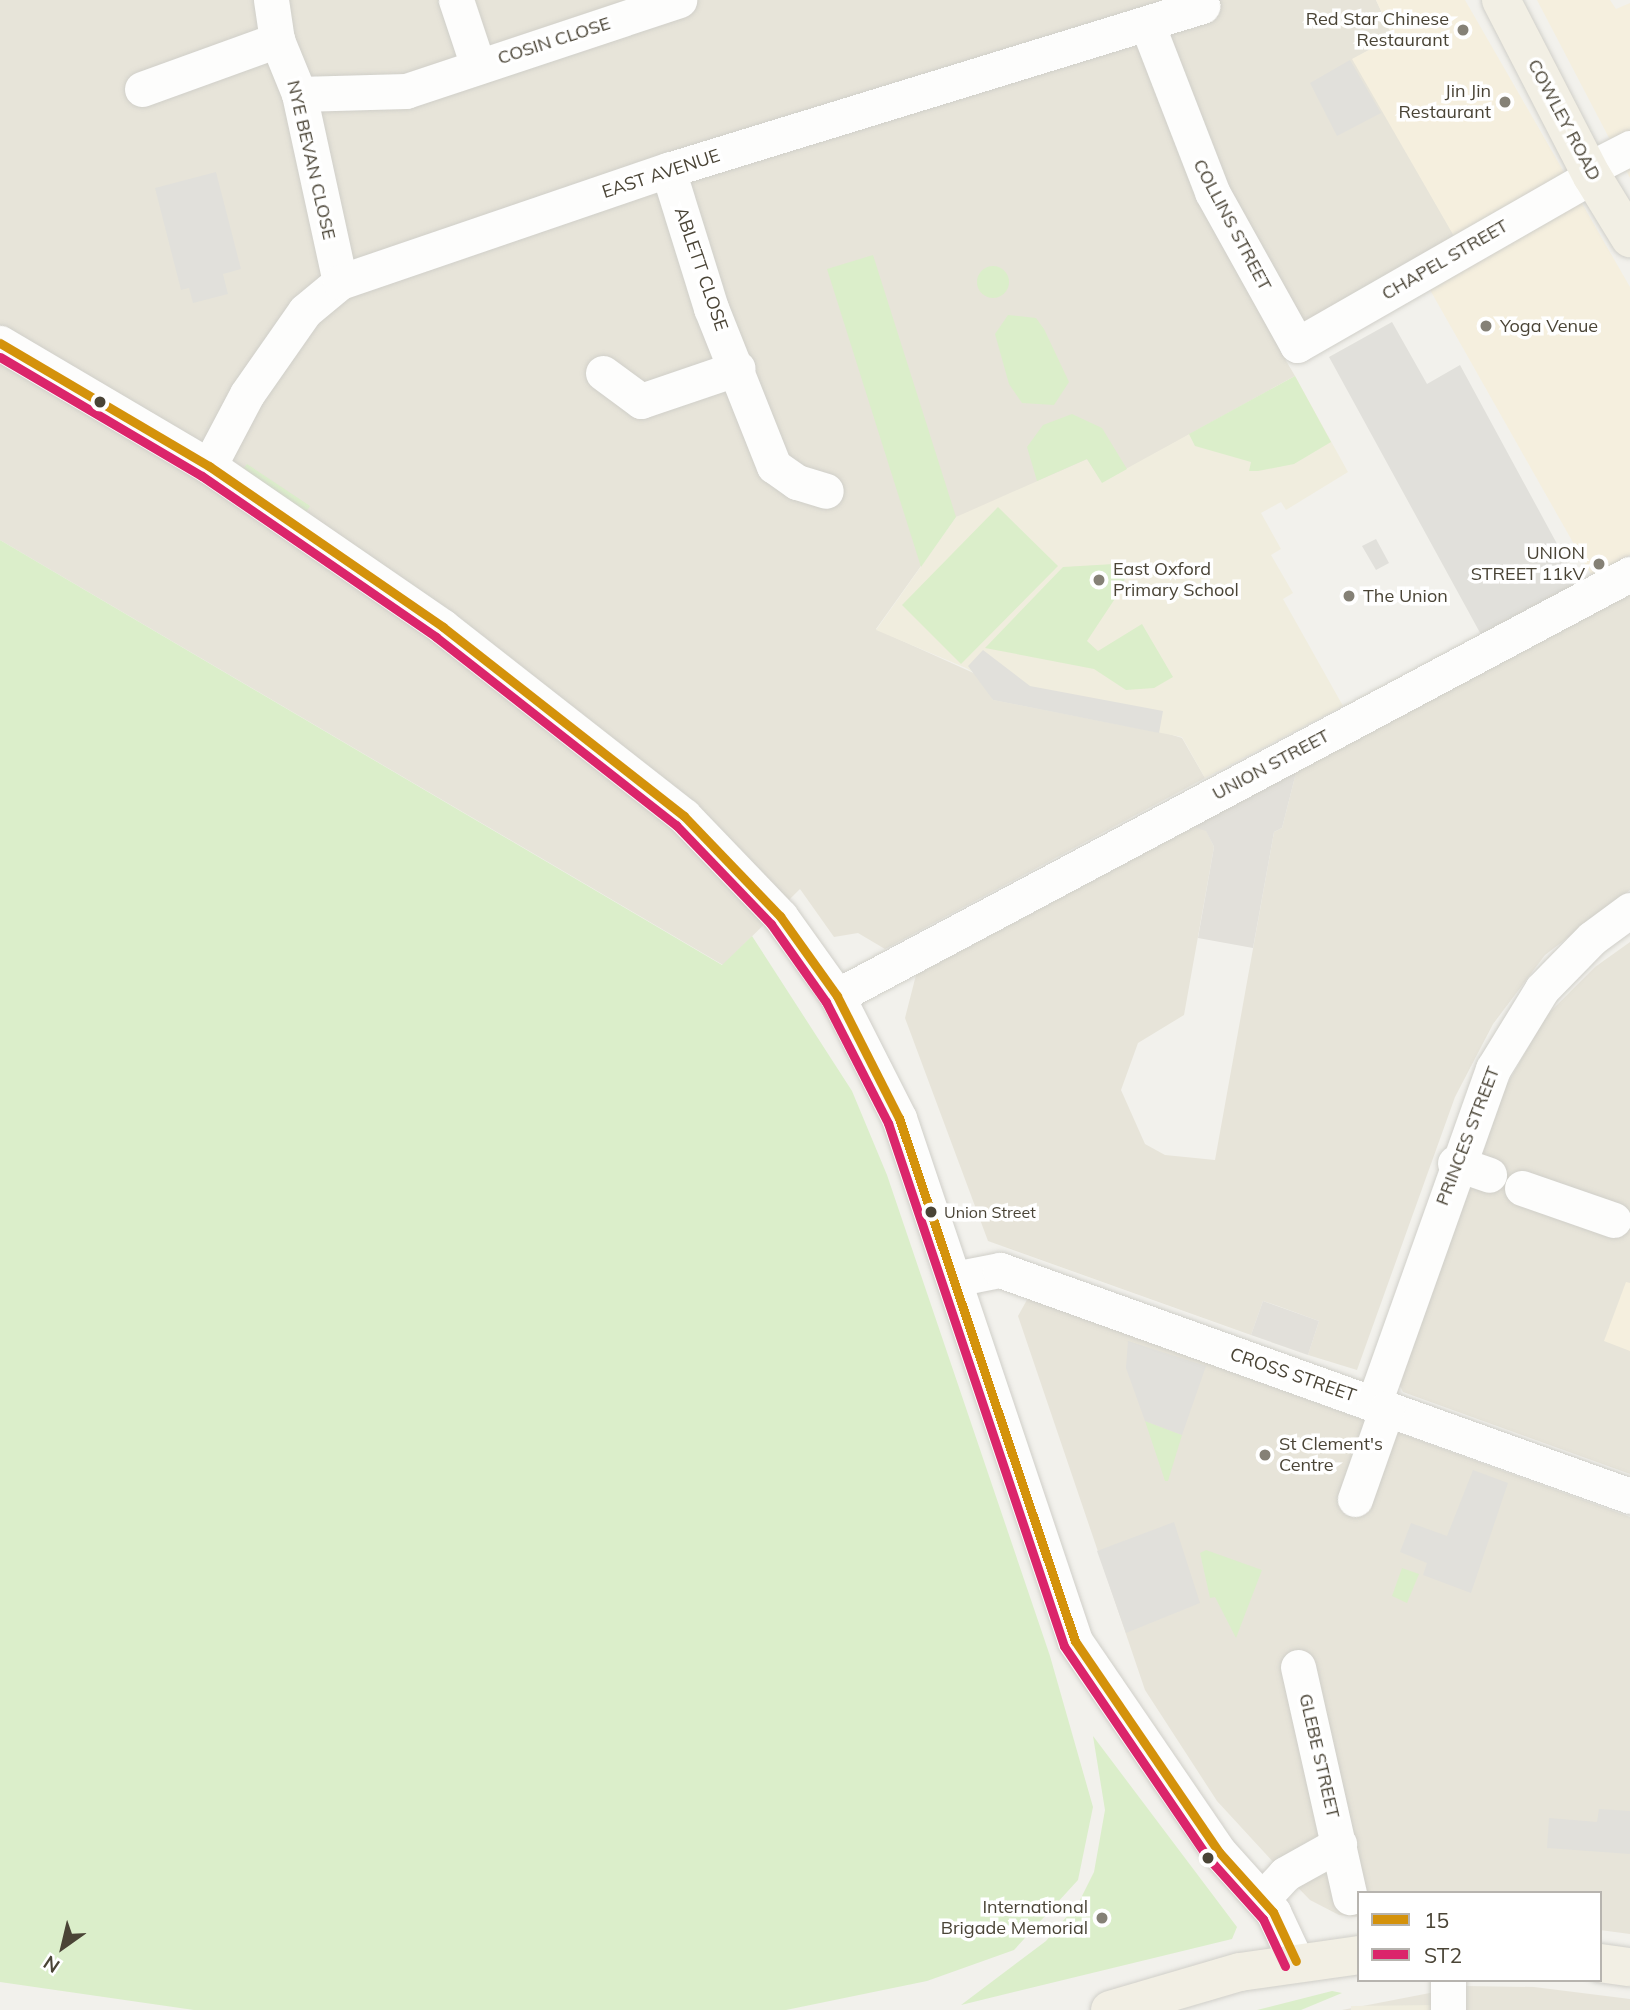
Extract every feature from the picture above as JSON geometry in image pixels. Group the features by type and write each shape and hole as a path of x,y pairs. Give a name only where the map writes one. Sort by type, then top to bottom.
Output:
{"main road":[{"name":"COWLEY ROAD","path":"1501,0 1591,173 1630,238"},
{"path":"1110,2010 1296,1961 1357,1955"},
{"path":"1602,1963 1630,1967"}],"street":[{"name":"NYE BEVAN CLOSE","path":"271,0 277,40 299,94 340,282"},
{"name":"COSIN CLOSE","path":"456,0 478,66"},
{"name":"COSIN CLOSE","path":"299,94 406,90 672,1"},
{"name":"EAST AVENUE","path":"209,466 247,394 297,322 340,282 668,170 1202,6"},
{"name":"COLLINS STREET","path":"1147,24 1212,192 1297,345"},
{"path":"142,89 277,40"},
{"name":"CHAPEL STREET","path":"1297,345 1630,148"},
{"name":"ABLETT CLOSE","path":"668,170 711,308 738,368 774,466 797,482 826,491"},
{"path":"0,343 209,466 443,627 684,816 780,916 837,996 899,1118 1075,1641 1219,1852 1281,1923 1296,1961"},
{"path":"603,373 641,401 738,368"},
{"name":"UNION STREET","path":"837,996 1630,574"},
{"name":"PRINCES STREET","path":"1355,1499 1455,1163 1493,1069 1515,1027 1542,989 1592,938 1630,910"},
{"path":"1455,1163 1489,1175"},
{"path":"1522,1188 1614,1220"},
{"name":"CROSS STREET","path":"954,1279 1000,1270 1630,1496"},
{"name":"GLEBE STREET","path":"1298,1667 1350,1896"},
{"path":"1262,1899 1285,1874 1339,1844"},
{"path":"1448,1982 1448,2010"}],"shaded area":[{"path":"0,0 1376,0 1393,37 1353,59 1467,258 1285,359 1295,376 1102,483 956,517 876,629 978,675 1182,738 1205,778 885,949 858,933 834,937 800,889 723,965 0,540"},
{"path":"1376,0 1465,0 1630,287 1630,555 1592,576 1425,281 1466,257 1352,59 1393,37"},
{"path":"1537,0 1610,0 1616,9 1630,3 1630,178"},
{"path":"1350,60 1381,113 1337,136 1310,83"},
{"path":"216,172 241,269 223,274 228,294 193,303 189,288 181,290 155,188"},
{"path":"1392,322 1427,384 1460,365 1581,588 1484,640 1329,357"},
{"name":"East Oxford Primary School","path":"1295,376 1348,472 1286,510 1281,502 1261,513 1281,549 1271,555 1293,593 1283,599 1343,706 1205,778 1182,737 993,700 978,675 876,630 956,517 1087,459 1102,482"},
{"path":"1376,539 1389,563 1376,570 1362,546"},
{"path":"1630,595 1630,890 1545,955 1493,1024 1455,1097 1357,1370 1308,1355 1319,1321 1278,1306 1263,1301 1251,1335 988,1241 905,1018 916,975 1194,827 1206,830 1214,847 1184,1015 1138,1043 1121,1090 1145,1144 1165,1155 1215,1160 1274,832 1282,828 1299,761"},
{"path":"983,650 1030,686 1163,711 1159,733 993,700 968,666"},
{"path":"1299,761 1282,828 1274,832 1253,948 1198,938 1214,847 1206,831 1194,827"},
{"path":"1630,942 1630,1474 1403,1392 1399,1384 1506,1086 1547,1015 1595,967"},
{"path":"1626,1282 1630,1283 1630,1351 1604,1341"},
{"path":"1028,1298 1630,1517 1630,1934 1602,1930 1602,1891 1357,1891 1357,1917 1339,1915 1310,1900 1217,1801 1145,1690 1018,1316"},
{"path":"1263,1301 1319,1321 1308,1355 1251,1335"},
{"path":"1128,1341 1206,1366 1182,1435 1145,1421 1126,1368"},
{"path":"1473,1470 1508,1483 1471,1593 1423,1575 1427,1563 1400,1552 1411,1523 1447,1536"},
{"path":"1174,1522 1200,1603 1126,1633 1097,1551"},
{"path":"1599,1809 1630,1811 1630,1854 1547,1848 1549,1818 1597,1822"},
{"path":"1466,1986 1534,1987 1630,1999 1630,2010 1342,2010"},
{"path":"1437,2005 1437,2010 1351,2010 1351,2006"}],"green space":[{"path":"873,255 956,517 921,567 827,269"},
{"path":"993,266 1004,271 1009,282 1004,293 993,298 982,293 977,282 982,271"},
{"path":"1008,315 1036,318 1044,329 1069,382 1054,405 1022,403 1009,384 995,334"},
{"path":"1295,376 1331,442 1294,464 1258,471 1249,471 1251,462 1195,446 1189,434"},
{"path":"1072,414 1102,428 1127,469 1102,483 1087,459 1037,481 1027,447 1043,425"},
{"path":"247,464 310,506 305,514 241,471"},
{"path":"998,507 1058,566 961,664 902,605"},
{"path":"0,540 722,965 752,936 852,1091 887,1175 1050,1656 1093,1807 1078,1880 1014,1950 927,1981 786,2010 194,2010 0,1982"},
{"path":"1131,563 1120,591 1087,641 1098,651 1142,624 1173,677 1154,688 1126,690 1094,669 985,648 1063,567"},
{"path":"1145,1421 1182,1435 1168,1481 1165,1481"},
{"path":"1206,1550 1262,1570 1236,1638 1215,1597 1210,1598 1200,1553"},
{"path":"1402,1568 1419,1574 1407,1603 1392,1596"},
{"path":"1093,1736 1237,1927 1232,1939 961,2005 1046,1941 1079,1902 1094,1872 1105,1810"},
{"path":"1332,1991 1342,1993 1301,2010 1257,2010"}],"transit line":[{"name":"15","path":"0,343 209,466 443,627 684,816 780,916 837,996 899,1118 1075,1641 1219,1852 1273,1912 1296,1961"},
{"name":"ST2","path":"0,357 202,476 436,637 676,825 771,924 826,1002 888,1123 1064,1646 1209,1859 1263,1919 1285,1966"}],"place":[{"name":"Red Star Chinese Restaurant","path":"1463,30"},
{"name":"Jin Jin Restaurant","path":"1505,102"},
{"name":"Yoga Venue","path":"1486,326"},
{"name":"UNION STREET 11kV","path":"1599,564"},
{"name":"East Oxford Primary School","path":"1099,580"},
{"name":"The Union","path":"1349,596"},
{"name":"Union Street","path":"931,1212"},
{"name":"St Clement's Centre","path":"1265,1455"},
{"name":"International Brigade Memorial","path":"1102,1918"}]}
